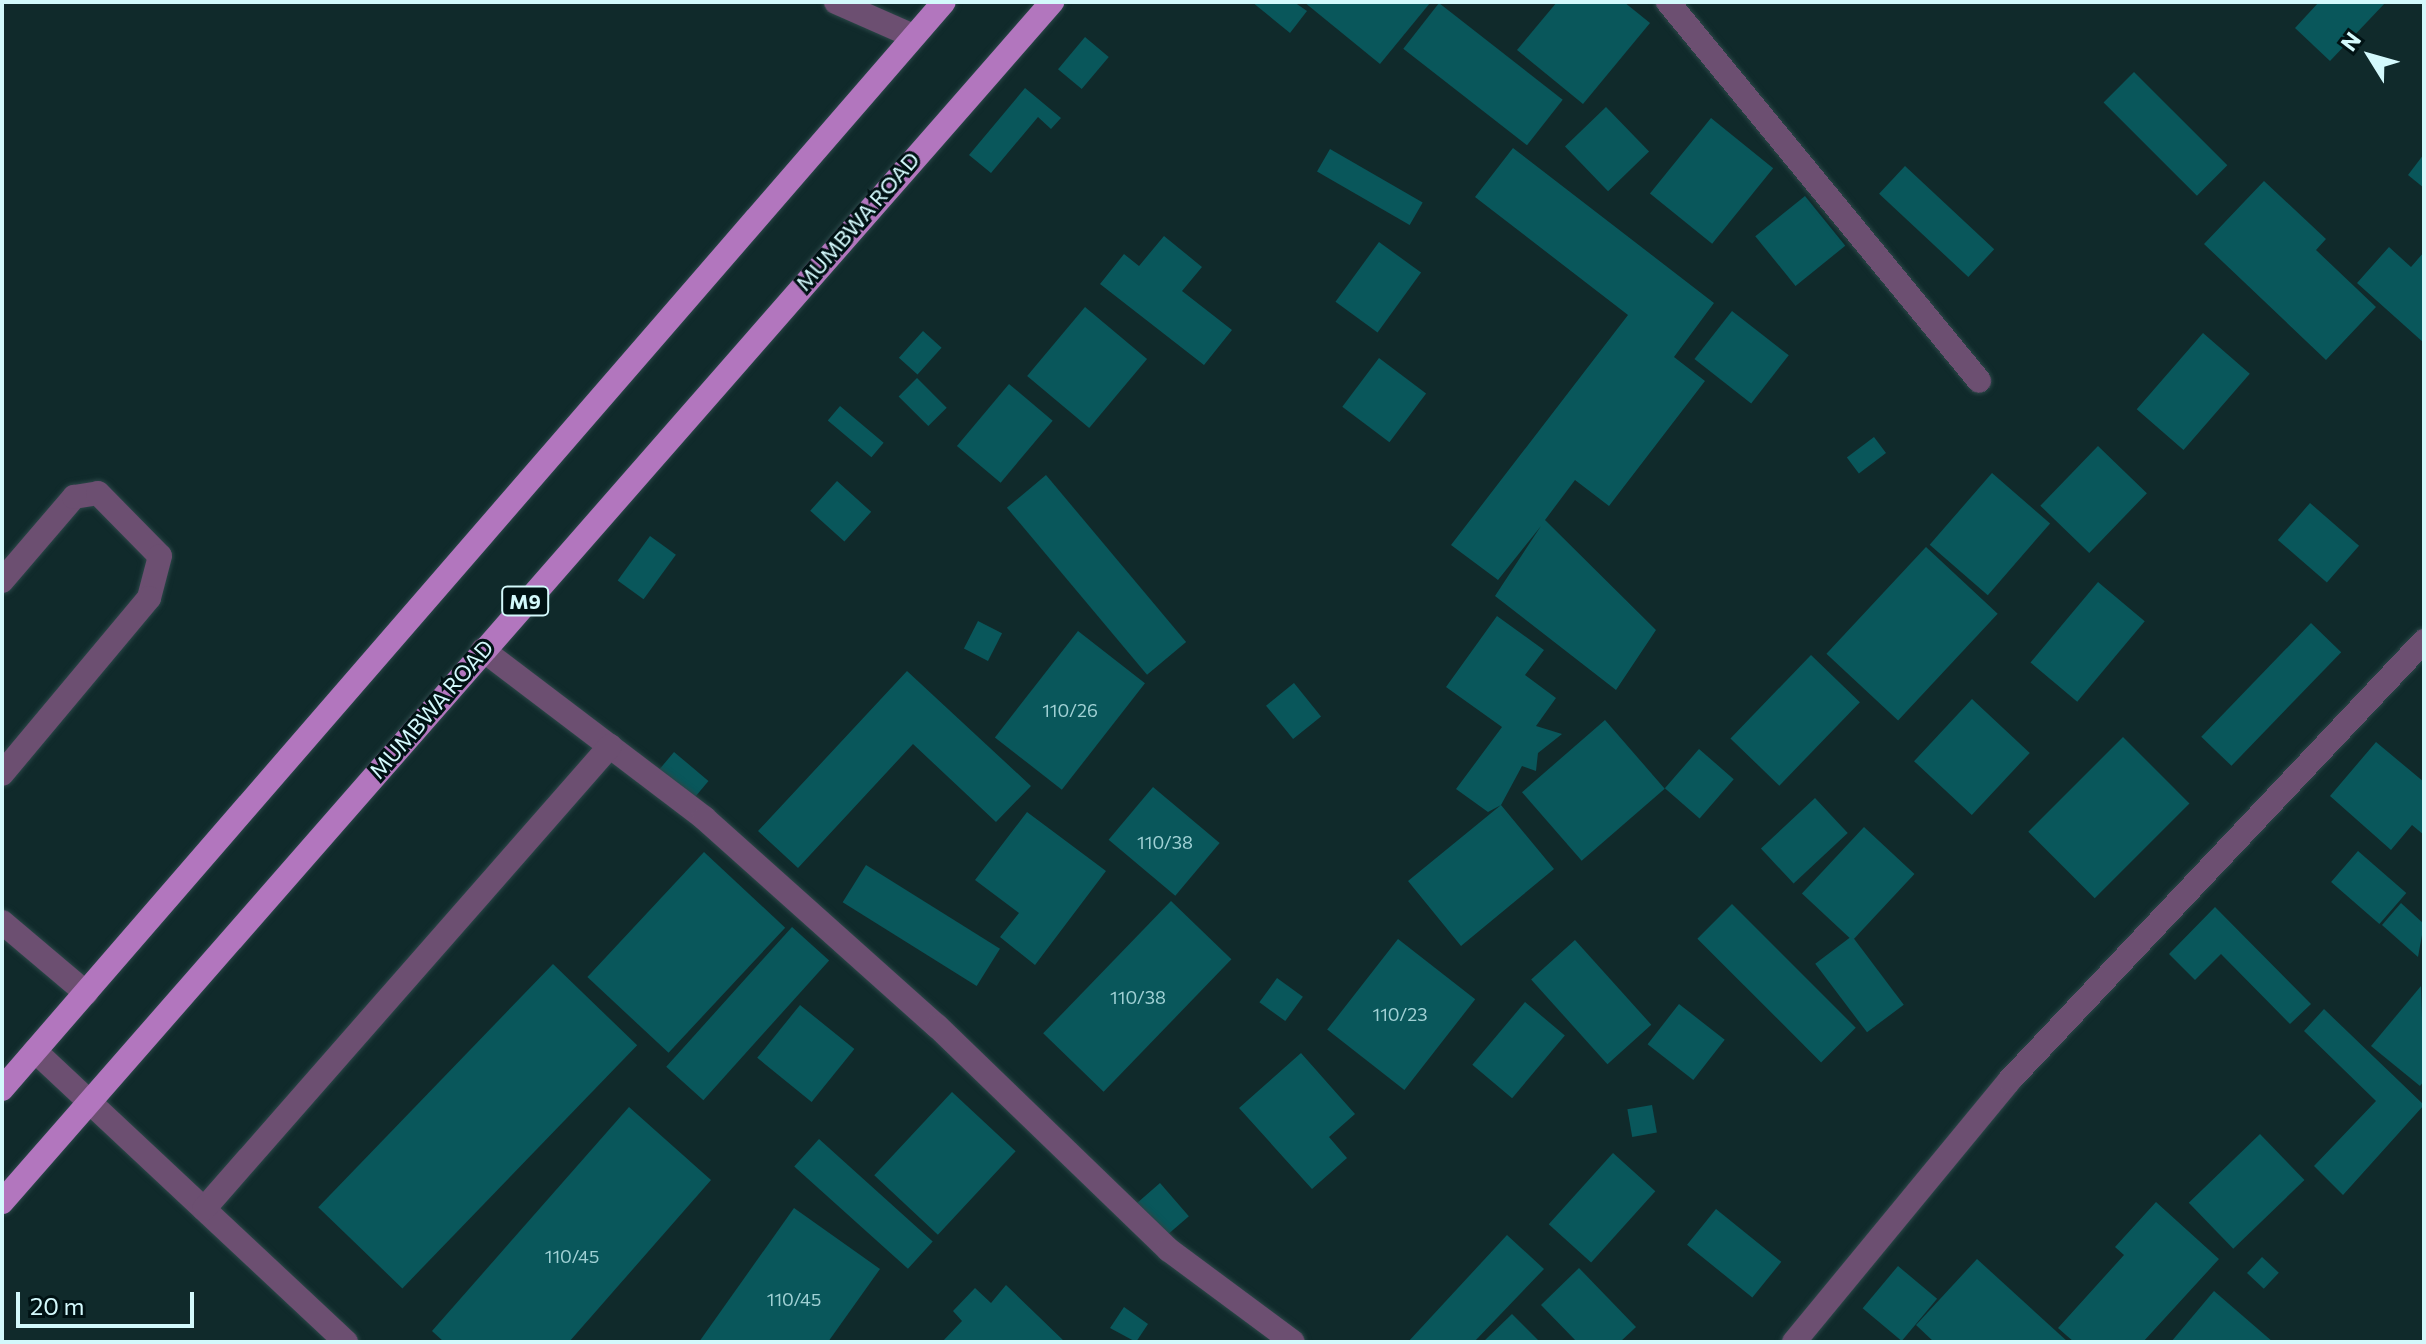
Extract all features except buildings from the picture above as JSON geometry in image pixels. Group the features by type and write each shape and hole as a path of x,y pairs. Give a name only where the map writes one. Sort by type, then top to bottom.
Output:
{"main road":[{"path":"6,1077 35,1051 86,993 944,2"},
{"name":"MUMBWA ROAD","path":"2,1202 1052,2"}],"street":[{"path":"836,2 913,36"},
{"path":"1668,2 1979,381"},
{"path":"2,581 74,497 98,493 160,556 149,598 2,774"},
{"path":"1794,1342 2009,1081 2424,641"},
{"path":"483,650 610,746 845,942 1169,1250 1293,1342"},
{"path":"204,1209 610,746"},
{"path":"2,922 86,993"},
{"path":"35,1051 346,1342"}]}
